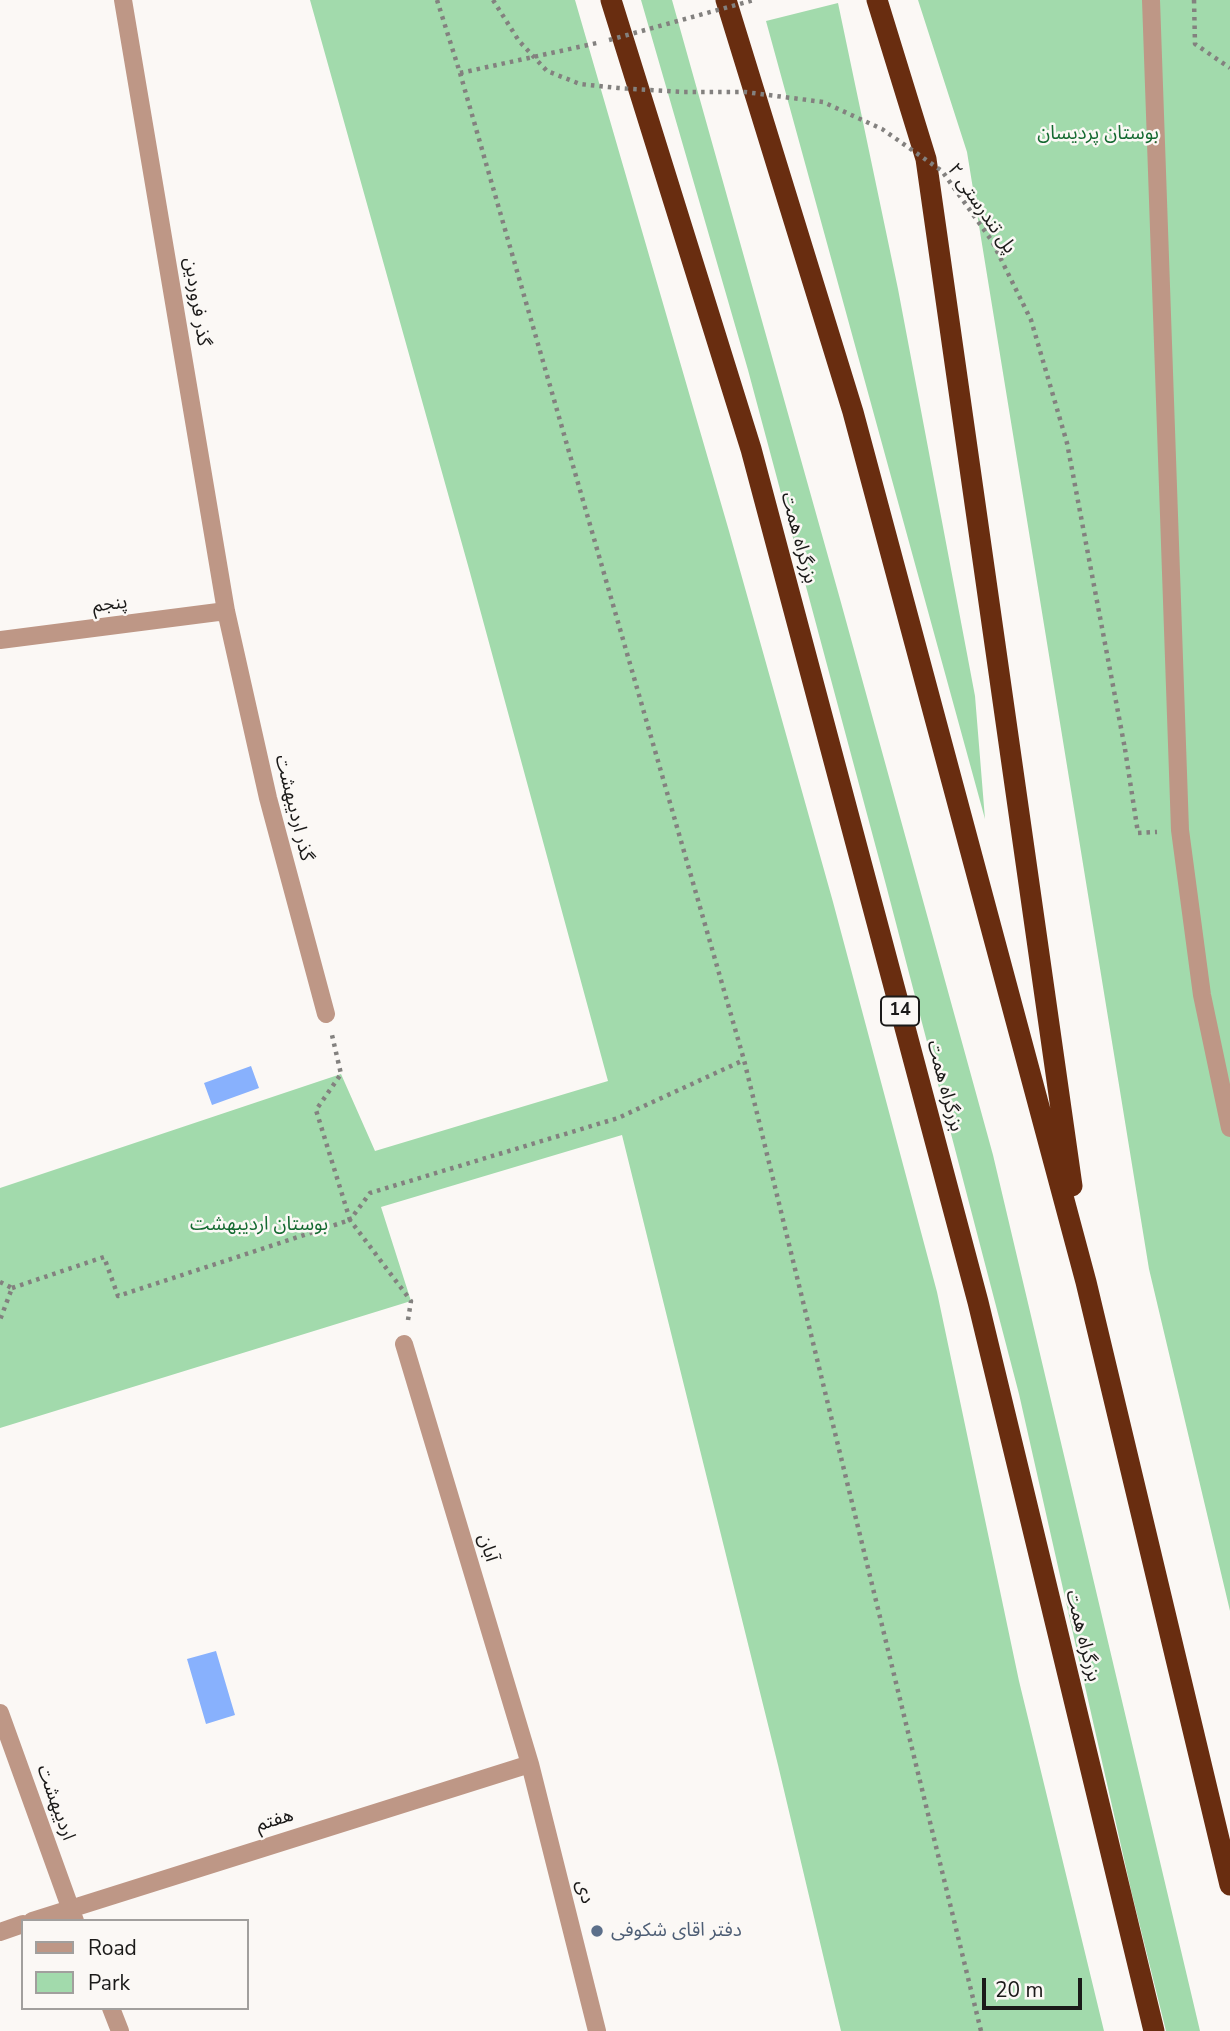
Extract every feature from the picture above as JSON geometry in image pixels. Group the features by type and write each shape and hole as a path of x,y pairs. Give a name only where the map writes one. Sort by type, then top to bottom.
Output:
{"highway":[{"name":"بزرگراه همت","path":"611,0 762,489 978,1302 1154,2031"},
{"path":"726,0 853,412 1086,1282 1230,1885"},
{"path":"877,0 926,159 1086,1282"}],"street":[{"name":"گذر فروردین","path":"122,0 226,611"},
{"path":"1151,0 1180,830 1202,995 1230,1128"},
{"name":"پنجم","path":"0,640 226,611"},
{"name":"گذر اردیبهشت","path":"226,611 268,798 326,1014"},
{"name":"آبان","path":"404,1344 530,1763"},
{"name":"اردیبهشت","path":"0,1713 72,1914"},
{"name":"هفتم","path":"43,1919 72,1914 530,1763"},
{"name":"دی","path":"530,1763 597,2031"},
{"path":"0,1932 21,1925"},
{"path":"112,2010 120,2031"}],"path":[{"path":"437,0 744,1060 981,2031"},
{"name":"پل تندرستی ۲","path":"493,0 519,41 547,71 580,84 683,92 745,92 823,102 882,129 942,172 992,242 1031,320 1067,443 1125,749 1138,833 1180,830"},
{"path":"460,74 609,40 754,0"},
{"path":"1194,0 1195,44 1230,68"},
{"path":"326,1014 341,1074 316,1110 350,1220 411,1301"},
{"path":"0,1282 12,1288 104,1258 118,1296 350,1220 370,1193 618,1118 744,1060"},
{"path":"0,1320 12,1288"}],"green space":[{"name":"بوستان اردیبهشت","path":"310,0 575,0 833,902 937,1292 1019,1681 1104,2031 841,2031 622,1135 381,1207 411,1301 0,1428 0,1188 341,1074 375,1151 608,1081"},
{"path":"641,0 672,0 840,599 993,1155 1200,2031 1166,2031 1131,1890 1019,1394 748,370"},
{"name":"بوستان پردیسان","path":"918,0 1230,0 1230,1611 1149,1269 967,152"},
{"path":"838,3 898,289 975,696 985,819 766,21"}],"water":[{"path":"251,1066 259,1088 212,1105 204,1083"},
{"path":"216,1651 235,1715 206,1724 187,1659"}],"place":[{"name":"دفتر اقای شکوفی","path":"597,1931"}]}
